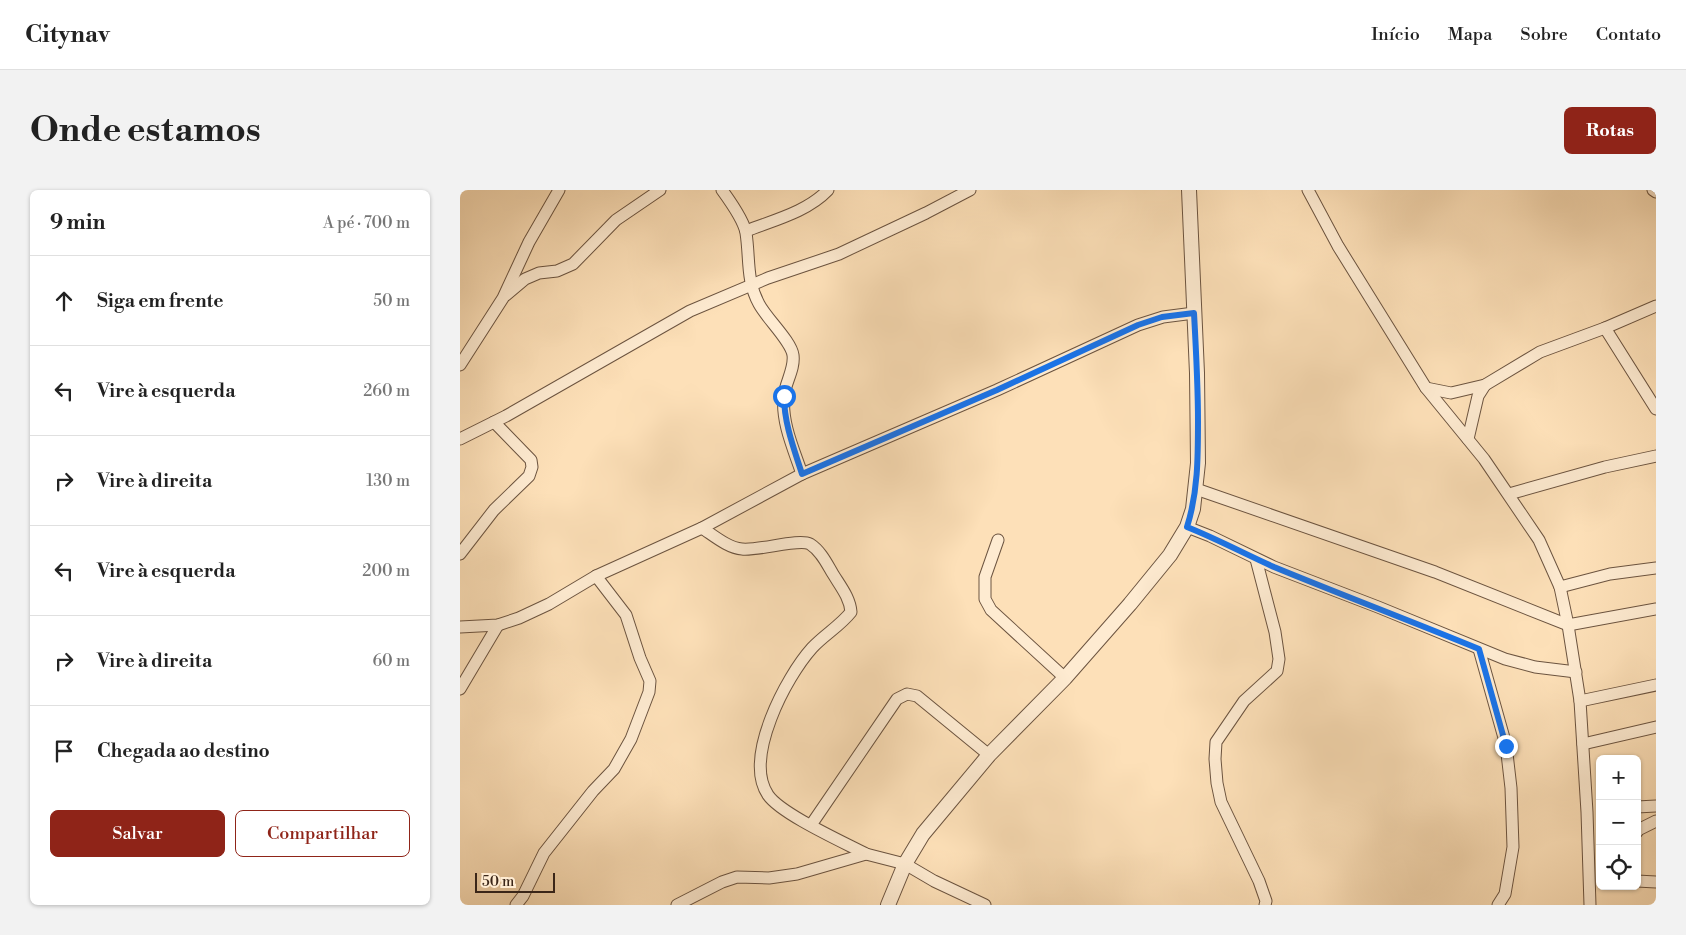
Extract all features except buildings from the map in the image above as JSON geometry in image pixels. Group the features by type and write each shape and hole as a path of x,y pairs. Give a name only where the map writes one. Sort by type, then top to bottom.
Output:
{"street":[{"path":"460,366 503,298 528,242 559,190"},
{"path":"503,298 526,279 539,273 557,271 573,264 616,220 660,190"},
{"path":"722,190 746,232 751,285 759,305 789,346 793,355 784,396 784,410 787,427 802,474"},
{"path":"746,232 806,208 816,202 828,190"},
{"path":"460,439 494,422 690,311 751,285 839,254 970,190"},
{"path":"888,905 905,864 923,834 989,755 1066,678 1170,555 1187,527 1193,510 1198,463 1189,190"},
{"path":"1308,190 1338,246 1426,388 1484,459 1539,540 1560,587 1580,701 1587,812 1595,888 1590,905"},
{"path":"1426,388 1451,393 1485,385 1540,352 1605,328 1656,306"},
{"path":"462,624 498,625 519,618 549,604 596,576 702,528 802,474 997,390 1138,325 1162,317 1194,313"},
{"path":"1605,328 1656,409"},
{"path":"1468,439 1478,396 1485,385"},
{"path":"460,554 494,510 531,472 531,460 494,422"},
{"path":"1509,494 1604,467 1656,456"},
{"path":"1196,489 1435,572 1568,625 1656,609"},
{"path":"1187,527 1210,536 1256,559 1479,649 1519,663 1576,672"},
{"path":"702,528 720,540 741,549 760,549 799,542 809,543 820,553 850,602 851,612 812,648 784,689 763,741 761,772 762,781 769,796 781,807 811,825 866,854 905,864 934,881 985,905"},
{"path":"998,540 985,577 985,599 991,610 1066,678"},
{"path":"1256,559 1275,632 1279,659 1277,671 1244,701 1216,742 1215,759 1217,783 1222,802 1259,881 1266,901 1265,905"},
{"path":"1560,587 1610,574 1656,568"},
{"path":"516,905 523,896 544,852 593,791 614,769 631,739 649,692 650,681 626,616 596,576"},
{"path":"460,689 498,625"},
{"path":"1479,649 1506,746 1511,788 1513,847 1506,894 1498,905"},
{"path":"1580,701 1656,685"},
{"path":"811,825 897,699 907,694 916,696 989,755"},
{"path":"1583,744 1656,726"},
{"path":"1641,808 1656,806"},
{"path":"1587,812 1596,811"},
{"path":"1641,828 1656,821"},
{"path":"677,905 699,900 736,877 769,878 797,874 866,854"},
{"path":"1641,881 1656,882"}],"route":[{"path":"784,396 787,427 802,474 997,390 1138,325 1162,317 1194,313 1198,463 1193,510 1187,527 1274,567 1479,649 1506,746"}]}
